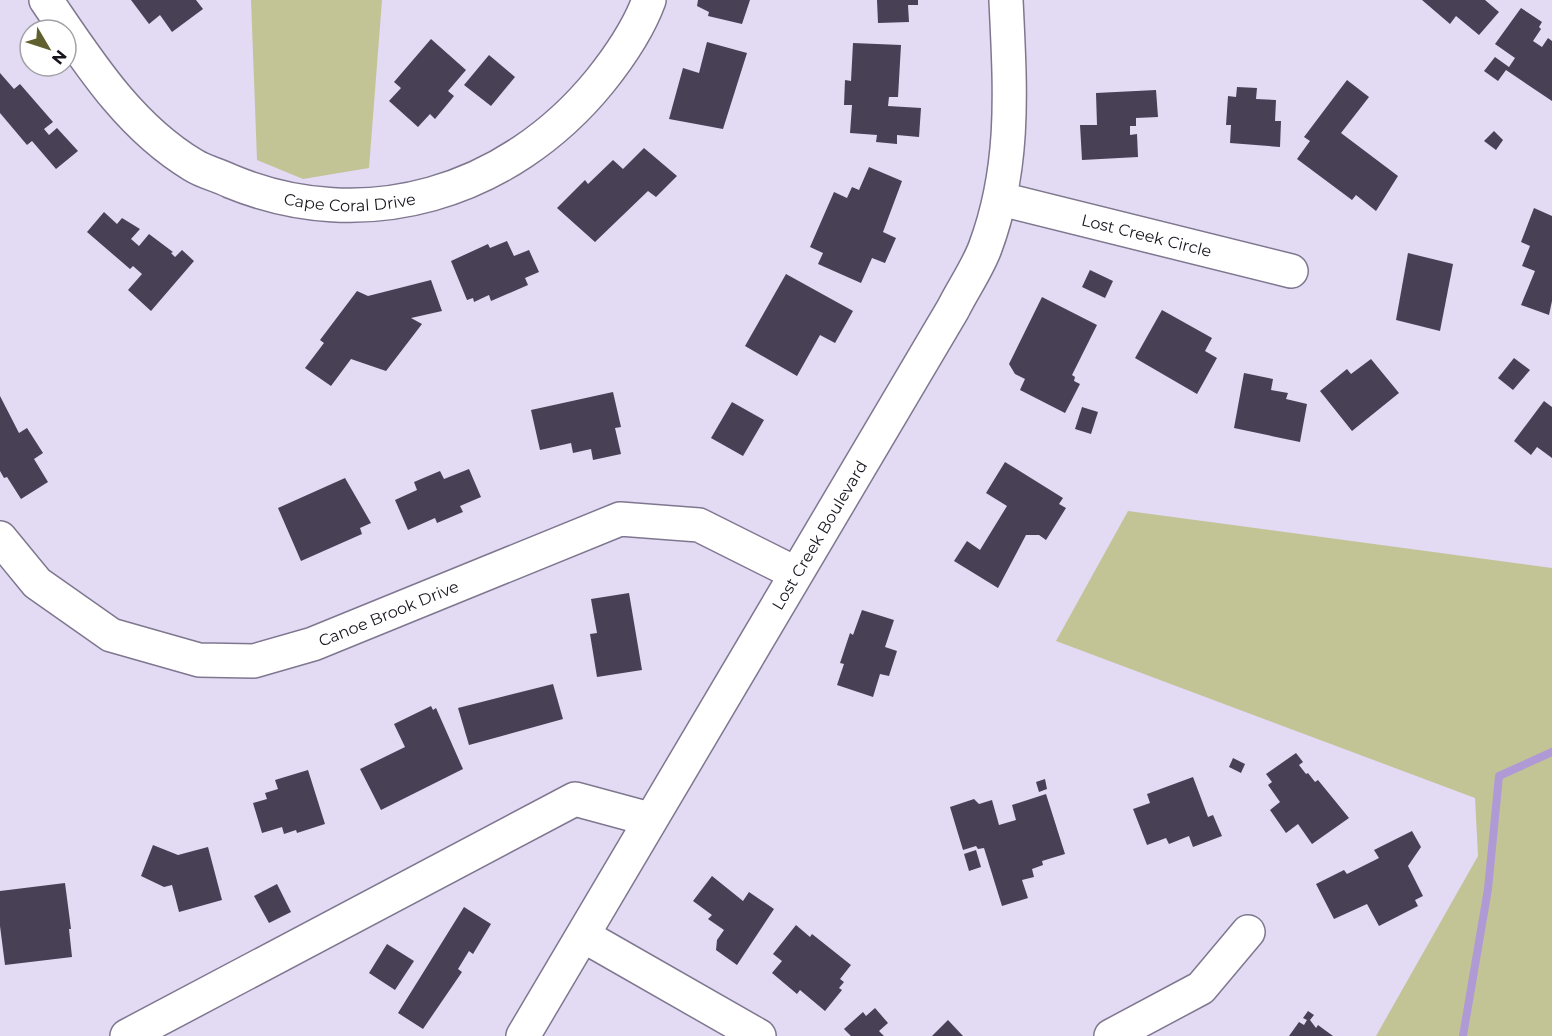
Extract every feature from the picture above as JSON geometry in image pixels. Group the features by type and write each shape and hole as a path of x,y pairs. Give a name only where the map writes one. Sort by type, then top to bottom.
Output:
{"street":[{"name":"Cape Coral Drive","path":"46,0 103,83 144,127 193,165 261,194 323,204 393,204 463,185 520,156 577,109 624,52 649,0"},
{"name":"Lost Creek Boulevard","path":"523,1036 953,309 984,250 1001,199 1009,153 1006,0"},
{"name":"Lost Creek Circle","path":"1001,199 1291,271"},
{"name":"Canoe Brook Drive","path":"0,538 37,583 111,635 199,660 254,661 313,644 620,519 699,525 795,573"},
{"path":"126,1036 575,799 650,819"},
{"path":"1112,1036 1201,988 1248,932"},
{"path":"584,936 759,1036"}],"green space":[{"path":"251,0 382,0 369,168 303,179 257,160"},
{"path":"1128,511 1552,568 1552,1036 1376,1036 1478,856 1475,798 1056,641"}],"building":[{"path":"131,0 196,0 203,9 172,32 160,15 149,24"},
{"path":"698,0 750,0 742,24 708,16 709,12 697,6"},
{"path":"877,0 918,0 918,5 908,5 909,22 878,23"},
{"path":"1422,0 1485,0 1499,12 1479,35 1456,16 1450,24"},
{"path":"1521,8 1542,22 1539,27 1541,29 1533,41 1542,47 1548,38 1552,41 1552,101 1506,70 1498,81 1484,71 1495,57 1509,67 1515,58 1495,44"},
{"path":"431,39 466,70 448,91 454,96 435,119 430,114 418,127 389,101 401,88 394,82"},
{"path":"707,42 747,53 723,129 669,119 683,68 699,73"},
{"path":"853,43 901,45 898,97 889,97 888,106 921,108 919,137 897,135 897,144 876,142 877,135 850,133 852,105 844,105 845,80 851,81"},
{"path":"489,55 515,77 491,106 464,85"},
{"path":"0,73 14,89 20,84 53,122 44,129 49,135 57,128 78,151 56,169 32,141 27,145 0,113"},
{"path":"1347,80 1369,97 1341,133 1398,176 1376,211 1356,195 1352,200 1297,159 1310,141 1304,137"},
{"path":"1237,87 1257,88 1256,99 1276,100 1275,121 1281,121 1280,147 1230,143 1231,125 1226,125 1228,96 1236,97"},
{"path":"1156,90 1158,117 1136,118 1136,126 1130,126 1130,135 1137,134 1138,157 1082,160 1080,125 1097,125 1096,93"},
{"path":"1494,131 1503,140 1496,150 1484,141"},
{"path":"644,148 677,176 656,197 648,191 595,242 557,208 585,180 588,184 613,160 623,169"},
{"path":"869,167 902,181 883,232 896,238 885,263 872,258 861,283 818,264 823,253 810,247 834,192 847,198 852,187 859,190"},
{"path":"1534,208 1552,216 1552,301 1549,315 1521,305 1535,271 1522,266 1530,246 1521,242"},
{"path":"104,212 117,224 122,218 140,229 131,239 139,246 149,234 173,252 171,253 175,257 182,250 194,261 151,311 128,290 142,274 133,266 130,269 87,232"},
{"path":"507,241 514,256 529,250 539,272 525,278 528,285 491,301 489,295 474,302 473,298 467,300 451,261 488,244 490,248"},
{"path":"1408,253 1453,264 1440,331 1396,320"},
{"path":"1090,270 1113,281 1105,298 1082,287"},
{"path":"786,274 853,311 835,343 820,335 797,376 745,346"},
{"path":"431,280 442,311 411,318 422,324 386,371 351,359 331,386 305,368 324,343 320,340 357,291 368,296"},
{"path":"1042,297 1097,325 1072,375 1075,377 1074,381 1080,384 1065,413 1020,390 1025,379 1015,374 1009,364"},
{"path":"1162,310 1212,338 1205,351 1217,358 1197,394 1135,358"},
{"path":"1514,358 1530,370 1513,390 1498,378"},
{"path":"1371,359 1399,393 1352,431 1320,391 1347,369 1351,374"},
{"path":"1244,373 1273,379 1271,390 1288,393 1286,399 1307,404 1300,442 1234,428"},
{"path":"613,392 621,427 615,428 621,454 593,460 591,449 573,453 571,443 540,450 531,410"},
{"path":"0,396 19,433 27,428 43,453 34,459 48,482 21,499 7,477 4,478 0,471"},
{"path":"1544,401 1552,407 1552,458 1537,447 1531,455 1514,441"},
{"path":"732,402 764,420 743,456 711,438"},
{"path":"1082,407 1098,412 1091,434 1075,429"},
{"path":"1005,462 1063,498 1059,504 1066,508 1046,540 1039,535 1026,535 998,588 954,561 967,541 980,550 1007,506 986,493"},
{"path":"469,469 481,497 460,506 463,512 437,523 435,518 408,530 395,500 417,490 414,482 440,471 444,479"},
{"path":"345,478 371,523 360,528 362,534 301,561 278,508"},
{"path":"629,593 642,670 597,677 590,634 597,633 591,599"},
{"path":"862,610 894,620 885,647 897,651 889,676 880,674 873,697 837,685 844,664 840,663 850,633 853,635"},
{"path":"553,684 563,719 469,745 458,708"},
{"path":"431,706 433,710 436,708 463,769 381,810 360,769 405,747 394,724"},
{"path":"1296,753 1303,762 1299,765 1306,774 1308,773 1315,782 1318,780 1349,818 1312,844 1298,824 1286,833 1270,810 1280,802 1268,785 1272,782 1266,774"},
{"path":"1233,758 1245,764 1241,773 1229,767"},
{"path":"308,770 325,824 297,833 296,830 284,834 282,827 262,833 253,803 267,799 265,793 278,789 275,780"},
{"path":"1193,777 1208,817 1213,815 1222,836 1193,847 1189,836 1169,844 1166,838 1147,845 1133,809 1150,803 1147,794"},
{"path":"1045,779 1047,789 1039,792 1036,782"},
{"path":"1046,794 1065,854 1042,861 1043,865 1032,869 1034,877 1022,880 1028,898 1002,906 984,848 978,849 976,846 963,850 950,807 974,799 979,804 992,800 999,825 1016,820 1012,805"},
{"path":"1412,831 1421,847 1408,866 1423,896 1415,900 1418,906 1379,926 1367,904 1334,919 1316,884 1344,870 1347,874 1379,858 1374,850"},
{"path":"153,845 178,855 208,847 222,900 179,912 172,885 164,887 141,876"},
{"path":"976,850 981,867 969,871 964,854"},
{"path":"712,876 743,901 749,892 774,909 737,965 716,950 717,940 724,930 708,919 712,915 693,901"},
{"path":"65,883 72,957 5,965 0,926 0,891"},
{"path":"277,884 291,912 269,923 254,896"},
{"path":"464,907 491,924 473,954 469,951 458,969 462,972 423,1029 398,1013"},
{"path":"796,925 810,937 812,934 851,965 840,979 844,982 839,988 842,990 825,1011 800,990 797,994 772,973 782,961 773,954"},
{"path":"387,944 414,961 395,990 369,973"},
{"path":"875,1008 888,1023 879,1031 884,1036 851,1036 844,1029 863,1012 866,1016"},
{"path":"1308,1011 1314,1015 1310,1020 1316,1028 1318,1025 1333,1036 1289,1036 1299,1022 1304,1025 1307,1020 1303,1018"},
{"path":"948,1020 963,1036 932,1036"}],"waterway":[{"path":"1463,1036 1488,889 1499,776 1552,752"}]}
